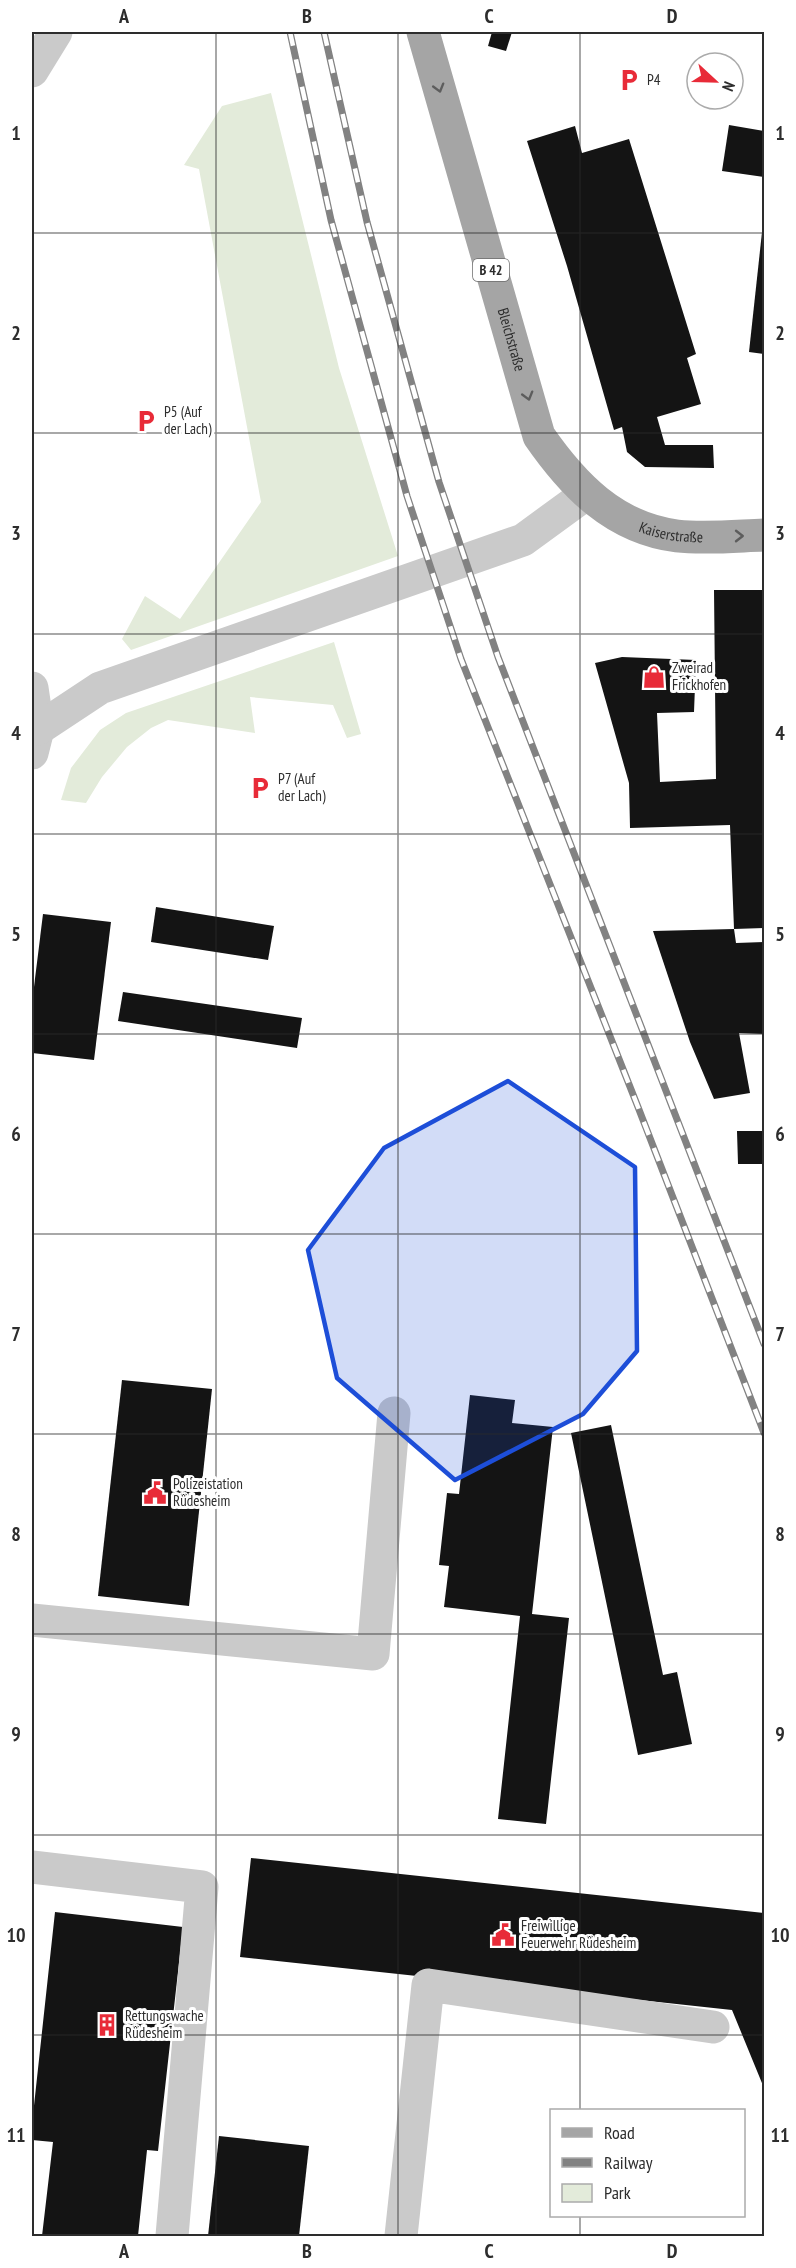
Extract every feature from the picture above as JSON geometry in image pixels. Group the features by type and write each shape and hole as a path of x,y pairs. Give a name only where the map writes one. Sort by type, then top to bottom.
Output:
{"main road":[{"name":"Bleichstraße","path":"423,32 539,436 561,468 586,494"},
{"name":"Kaiserstraße","path":"586,494 614,515 654,531 677,536 765,535"}],"street":[{"path":"32,71 56,32"},
{"path":"34,737 100,688 523,540 586,494"},
{"path":"32,688 34,737"},
{"path":"32,1620 373,1654 394,1413"},
{"path":"32,1867 202,1887 172,2236"},
{"path":"401,2236 428,1985 713,2027"}],"highlighted area":[{"path":"508,1081 635,1167 637,1351 583,1414 455,1480 337,1378 308,1250 384,1148"}],"green space":[{"path":"271,93 339,368 398,556 131,650 122,639 145,596 180,619 261,502 199,169 184,165 222,106"},
{"path":"334,642 361,734 347,738 333,705 250,697 255,733 168,720 151,728 127,747 102,777 86,803 61,800 71,768 100,730 126,713"}],"building":[{"path":"492,32 512,32 506,51 488,46"},
{"path":"729,125 764,131 764,177 722,171"},
{"path":"575,126 582,153 629,139 696,354 687,358 701,404 657,417 665,445 713,445 714,468 645,467 627,452 622,427 614,430 567,266 527,141"},
{"path":"764,223 764,354 749,352"},
{"path":"714,590 764,590 764,928 734,929 730,825 630,828 629,783 595,663 622,657 696,660 694,712 657,713 660,782 716,779"},
{"path":"156,907 274,926 268,960 151,942"},
{"path":"43,914 111,922 94,1060 32,1053 32,1003"},
{"path":"734,929 736,943 764,942 764,1034 739,1033 750,1093 714,1099 690,1042 653,931"},
{"path":"123,992 302,1018 297,1048 118,1021"},
{"path":"737,1131 764,1131 764,1164 738,1164"},
{"name":"Polizeistation Rüdesheim","path":"122,1380 212,1389 189,1606 98,1596"},
{"path":"470,1395 515,1400 512,1423 553,1427 532,1614 569,1618 546,1824 498,1819 520,1616 444,1607 449,1566 439,1565 447,1493 459,1494"},
{"path":"611,1425 663,1675 677,1672 692,1744 638,1755 571,1433"},
{"name":"Freiwillige Feuerwehr Rüdesheim","path":"251,1858 764,1913 764,2088 732,2010 240,1957"},
{"name":"Rettungswache Rüdesheim","path":"55,1912 183,1927 158,2151 147,2150 138,2236 42,2236 53,2142 32,2140 32,2124"},
{"path":"219,2136 309,2146 299,2236 208,2236"}],"railway":[{"path":"290,32 331,220 407,496 461,659 764,1433"},
{"path":"324,32 367,222 439,482 498,657 764,1344"}],"place":[{"name":"P4","path":"629,80"},
{"name":"P5 (Auf der Lach)","path":"146,421"},
{"name":"Zweirad Frickhofen","path":"654,677"},
{"name":"P7 (Auf der Lach)","path":"260,788"},
{"name":"Polizeistation Rüdesheim","path":"155,1493"},
{"name":"Freiwillige Feuerwehr Rüdesheim","path":"503,1935"},
{"name":"Rettungswache Rüdesheim","path":"107,2025"}]}
